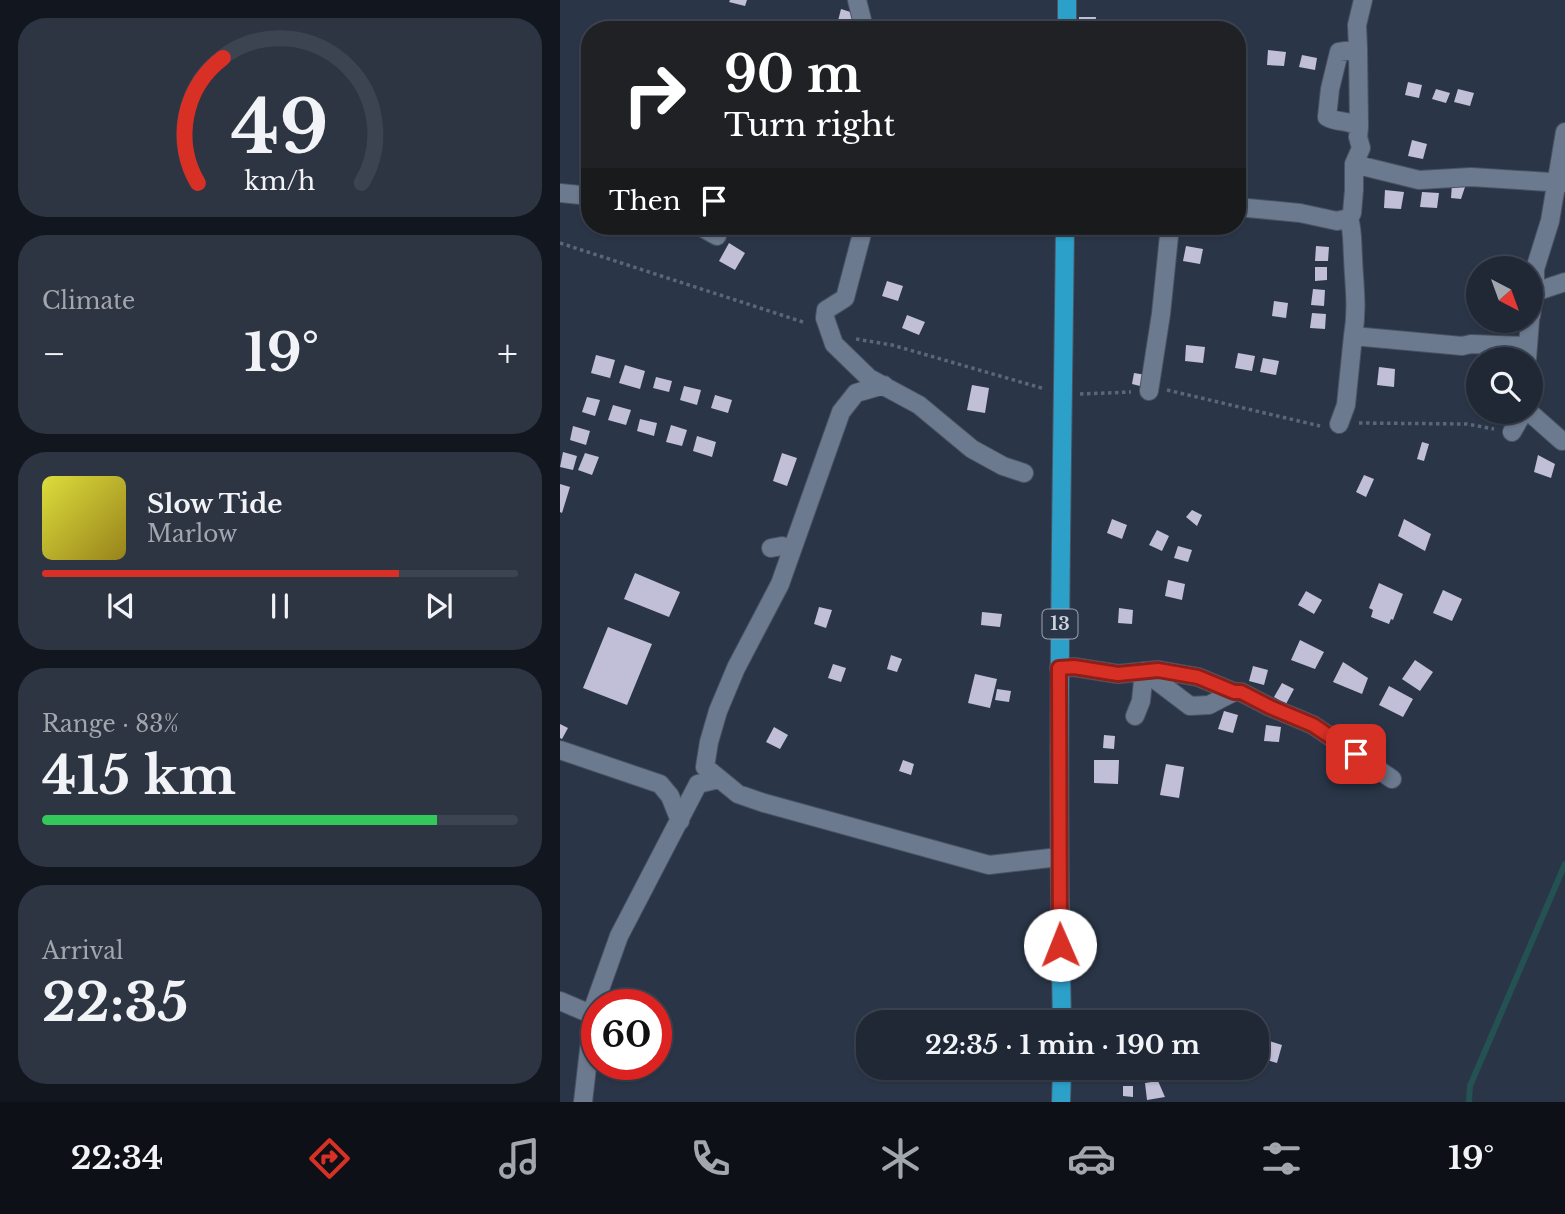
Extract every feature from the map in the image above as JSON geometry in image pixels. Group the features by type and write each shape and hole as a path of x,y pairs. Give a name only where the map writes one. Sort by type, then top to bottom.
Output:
{"main road":[{"path":"1067,0 1067,21"},
{"name":"13","path":"1062,1010 1059,668 1065,235"},
{"path":"1061,1102 1062,1080"}],"street":[{"path":"856,0 862,21"},
{"path":"1339,424 1346,405 1357,296 1349,218 1352,213 1354,164 1362,148 1357,137 1360,127 1357,25 1363,0"},
{"path":"1358,49 1339,52 1330,89 1327,117 1337,123 1353,122 1360,127"},
{"path":"1539,256 1560,183 1565,132"},
{"path":"1354,164 1419,180 1471,177 1560,183"},
{"path":"560,193 581,195"},
{"path":"1246,207 1300,213 1337,221 1349,218"},
{"path":"862,235 845,298 826,310 825,318 834,344 869,378 919,405 972,449 1003,466 1024,473"},
{"path":"1149,391 1169,235"},
{"path":"1544,289 1565,282"},
{"path":"1353,335 1490,347"},
{"path":"849,402 847,397 851,382 859,368"},
{"path":"884,385 856,393 841,412 833,429 827,455 780,584 736,668 718,711 705,767 738,794 764,803 989,865 1059,857"},
{"path":"1512,432 1517,424"},
{"path":"1542,424 1562,441"},
{"path":"771,548 782,546 791,549"},
{"path":"1059,668 1074,667 1118,674 1170,671 1198,677 1234,692 1241,692 1313,725 1392,779"},
{"path":"1144,671 1190,706 1209,705 1234,692"},
{"path":"1135,716 1141,701 1144,671"},
{"path":"560,750 660,784 670,796 680,821"},
{"path":"602,989 619,936 698,784 719,779"},
{"path":"560,1001 581,1010"},
{"path":"583,1102 586,1080"}],"path":[{"path":"1063,394 1172,390 1273,417 1319,426 1467,424 1512,432"}],"building":[{"path":"747,0 745,6 729,2"},
{"path":"841,9 857,14 855,21 838,21"},
{"path":"1079,17 1096,17 1096,21 1079,21"},
{"path":"1268,50 1286,52 1284,66 1267,65"},
{"path":"1302,55 1317,58 1315,70 1299,67"},
{"path":"1408,82 1422,85 1419,98 1405,95"},
{"path":"1436,89 1450,93 1446,103 1432,99"},
{"path":"1458,89 1474,93 1470,106 1454,102"},
{"path":"1412,140 1427,144 1423,159 1408,156"},
{"path":"1452,184 1465,187 1461,199 1451,198"},
{"path":"1385,190 1404,192 1401,209 1384,208"},
{"path":"1422,192 1439,193 1437,208 1420,207"},
{"path":"729,243 745,253 735,270 719,261"},
{"path":"1186,246 1203,249 1200,264 1183,261"},
{"path":"1316,246 1329,247 1328,261 1315,261"},
{"path":"1315,267 1327,267 1327,280 1315,281"},
{"path":"887,281 903,286 898,301 882,296"},
{"path":"1313,289 1325,290 1324,306 1311,305"},
{"path":"1274,301 1288,303 1286,318 1272,316"},
{"path":"1312,313 1326,314 1325,329 1310,328"},
{"path":"907,315 925,322 919,335 902,328"},
{"path":"1186,345 1205,347 1203,363 1185,361"},
{"path":"1238,353 1255,356 1252,371 1235,368"},
{"path":"596,355 615,360 610,378 591,373"},
{"path":"1263,358 1279,361 1276,375 1260,372"},
{"path":"625,365 645,371 640,389 619,383"},
{"path":"1379,367 1395,369 1394,387 1377,385"},
{"path":"1134,373 1146,375 1144,387 1132,384"},
{"path":"656,377 672,381 669,392 653,388"},
{"path":"972,385 989,388 985,413 967,410"},
{"path":"684,386 701,390 697,405 680,400"},
{"path":"715,395 732,400 728,413 711,408"},
{"path":"587,397 600,400 595,416 582,412"},
{"path":"613,405 631,410 626,425 608,420"},
{"path":"640,419 657,423 654,436 637,431"},
{"path":"671,425 687,430 682,446 666,442"},
{"path":"573,426 590,431 586,445 570,440"},
{"path":"697,436 716,442 712,457 693,451"},
{"path":"1422,442 1429,444 1424,461 1417,459"},
{"path":"563,452 577,456 573,470 560,467"},
{"path":"585,453 599,457 592,475 578,470"},
{"path":"782,453 797,458 787,486 773,481"},
{"path":"1538,455 1555,464 1551,478 1534,472"},
{"path":"1364,475 1374,479 1366,497 1356,492"},
{"path":"560,484 570,487 562,513 560,512"},
{"path":"1192,510 1202,515 1197,526 1186,517"},
{"path":"1112,519 1127,525 1122,539 1107,533"},
{"path":"1404,519 1431,534 1425,551 1398,536"},
{"path":"1157,530 1169,536 1162,551 1149,545"},
{"path":"1178,546 1192,550 1188,562 1174,558"},
{"path":"635,573 680,592 669,617 624,599"},
{"path":"1168,580 1185,584 1182,600 1165,596"},
{"path":"1379,583 1403,594 1389,624 1371,617 1373,610 1369,608"},
{"path":"1443,590 1462,599 1452,621 1433,613"},
{"path":"1306,591 1322,600 1314,614 1298,605"},
{"path":"819,607 832,610 826,628 814,624"},
{"path":"1119,608 1133,610 1132,624 1118,623"},
{"path":"982,612 1002,614 1000,627 981,625"},
{"path":"608,627 652,644 627,705 583,688"},
{"path":"1300,640 1324,652 1315,669 1291,660"},
{"path":"891,655 902,659 897,672 887,669"},
{"path":"1415,660 1433,672 1420,691 1402,679"},
{"path":"1343,662 1368,678 1362,694 1333,682"},
{"path":"833,664 846,668 841,682 828,678"},
{"path":"1253,666 1268,670 1264,685 1249,681"},
{"path":"975,674 997,679 990,708 968,703"},
{"path":"1282,683 1294,689 1286,704 1274,697"},
{"path":"1389,686 1413,699 1403,717 1379,705"},
{"path":"997,689 1011,691 1009,702 995,700"},
{"path":"1224,711 1238,715 1233,733 1218,729"},
{"path":"560,724 568,728 562,739 560,738"},
{"path":"1266,725 1281,727 1279,742 1264,741"},
{"path":"774,727 788,735 780,749 766,742"},
{"path":"1104,735 1115,736 1114,749 1103,748"},
{"path":"903,760 914,764 911,775 899,771"},
{"path":"1094,760 1119,760 1118,784 1094,783"},
{"path":"1166,764 1184,767 1179,798 1160,795"},
{"path":"1269,1041 1282,1045 1277,1063 1269,1061"},
{"path":"1158,1081 1165,1097 1147,1100 1145,1083"},
{"path":"1123,1086 1133,1086 1133,1097 1123,1096"}],"waterway":[{"path":"1469,1102 1470,1086 1565,864"}],"route":[{"path":"1060,945 1059,668 1074,667 1118,674 1158,670 1198,677 1234,692 1241,692 1313,725 1356,754"}]}
